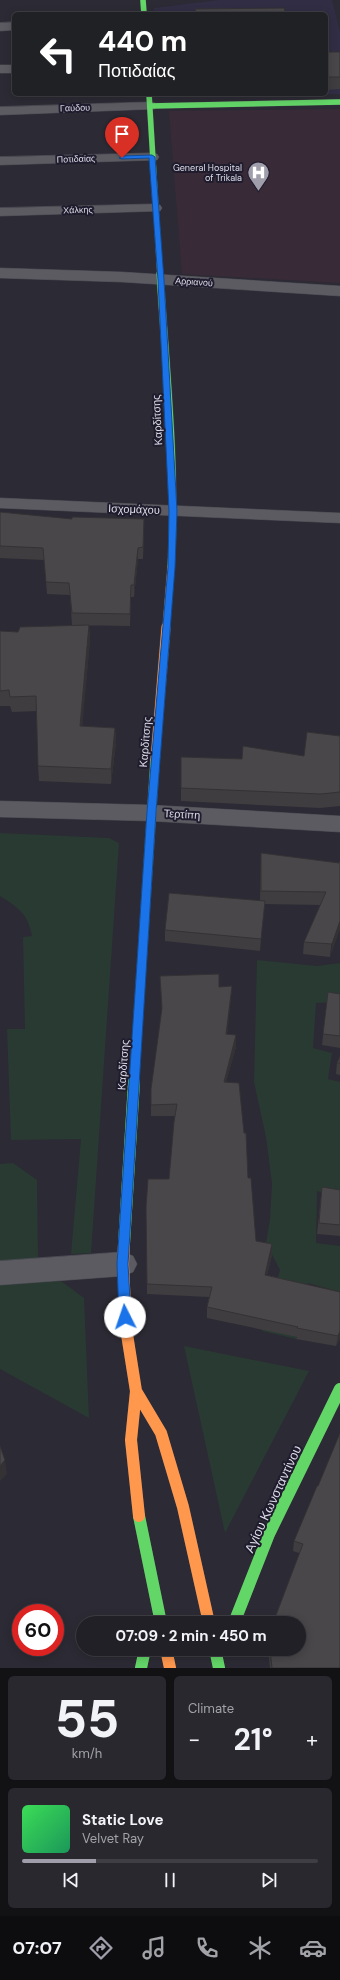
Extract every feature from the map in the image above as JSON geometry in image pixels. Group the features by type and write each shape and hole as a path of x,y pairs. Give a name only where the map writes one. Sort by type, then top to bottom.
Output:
{"main road":[{"path":"143,0 144,12"},
{"path":"149,100 340,102"},
{"name":"Καρδίτσης","path":"136,1391 126,1328 122,1264 151,812 172,567 173,511 161,280 149,100"},
{"name":"Αγίου Κωνσταντίνου","path":"237,1616 269,1534 340,1389"},
{"path":"136,1391 131,1440 139,1517 160,1616"},
{"path":"136,1391 161,1433 183,1507 207,1616"},
{"path":"151,1616 155,1595"},
{"path":"141,1668 144,1656"},
{"path":"167,1656 170,1668"},
{"path":"217,1656 220,1668"},
{"path":"220,1668 224,1656"}],"street":[{"path":"0,27 12,26"},
{"path":"0,69 12,69"},
{"name":"Γαύδου","path":"0,111 149,100"},
{"name":"Ποτιδαίας","path":"0,161 152,157"},
{"name":"Χάλκης","path":"0,212 155,208"},
{"name":"Αρριανού","path":"0,272 340,291"},
{"name":"Ισχομάχου","path":"0,503 340,518"},
{"name":"Τερτίπη","path":"0,809 151,812 340,824"},
{"path":"0,1273 122,1264"}],"shaded area":[{"path":"219,0 332,0 340,32 340,94 328,94 328,12 154,12 154,8"},
{"path":"159,96 212,96 159,97"},
{"name":"General Hospital of Trikala","path":"340,109 340,283 182,274 169,111"}],"green space":[{"path":"0,833 109,838 119,843 91,1253 71,1254 81,1139 11,1140 7,1029 25,1029 23,937 32,936 28,922 22,912 0,896"},
{"path":"257,960 317,966 340,963 340,1002 316,1003 313,1048 332,1053 328,1079 340,1082 340,1196 317,1191 316,1243 340,1246 340,1292 308,1283 296,1339 262,1331 280,1270 266,1243 270,1219 272,1184 266,1137 254,1082"},
{"path":"13,1163 37,1180 38,1259 0,1262 0,1164"},
{"path":"61,1281 84,1298 89,1418 0,1369 0,1284"},
{"path":"184,1346 309,1371 225,1533"}],"building":[{"path":"284,8 285,12 196,12 195,9"},
{"path":"328,52 340,52 340,77 328,77"},
{"path":"0,512 72,519 72,517 144,519 143,547 138,548 134,585 131,585 130,614 72,613 69,583 46,582 43,548 0,546"},
{"path":"89,625 80,726 115,728 111,769 38,766 36,696 10,697 9,690 0,691 0,631 18,632 20,627"},
{"path":"307,732 340,736 340,792 321,794 181,788 181,757 242,759 243,746 304,756"},
{"path":"261,853 339,863 340,861 340,921 332,944 304,942 326,892 261,891"},
{"path":"169,893 265,901 261,939 165,930"},
{"path":"219,974 219,987 232,986 226,1034 236,1035 224,1082 239,1083 244,1133 246,1133 248,1178 251,1178 256,1241 272,1244 265,1275 340,1292 340,1331 338,1336 207,1307 212,1287 147,1284 146,1207 148,1179 169,1179 177,1104 151,1105 151,1089 162,1008 160,976"},
{"path":"328,992 340,994 340,1036 323,1034"},
{"path":"340,1056 340,1063 337,1063"},
{"path":"322,1187 340,1190 340,1225 319,1223"},
{"path":"340,1433 340,1668 272,1668 271,1656 306,1656 306,1616 276,1616 303,1544 294,1541"},
{"path":"0,1446 5,1460 0,1466"}],"traffic: fast":[{"path":"143,0 144,12"},
{"path":"149,96 171,449 173,537 171,567"},
{"path":"150,106 340,102"},
{"path":"124,1244 155,760"},
{"path":"237,1616 269,1534 340,1389"},
{"path":"139,1516 160,1616"},
{"path":"141,1668 144,1656"},
{"path":"216,1656 219,1668"}],"traffic: slow":[{"path":"155,760 171,567"},
{"path":"124,1244 123,1264 126,1328 136,1391 131,1440 139,1516"},
{"path":"136,1391 161,1433 183,1507 207,1616"},
{"path":"167,1656 170,1668"}],"place":[{"name":"General Hospital of Trikala","path":"258,192"}],"route":[{"path":"122,158 152,157 161,280 173,511 172,567 151,812 128,1192 122,1264 125,1317"}]}
